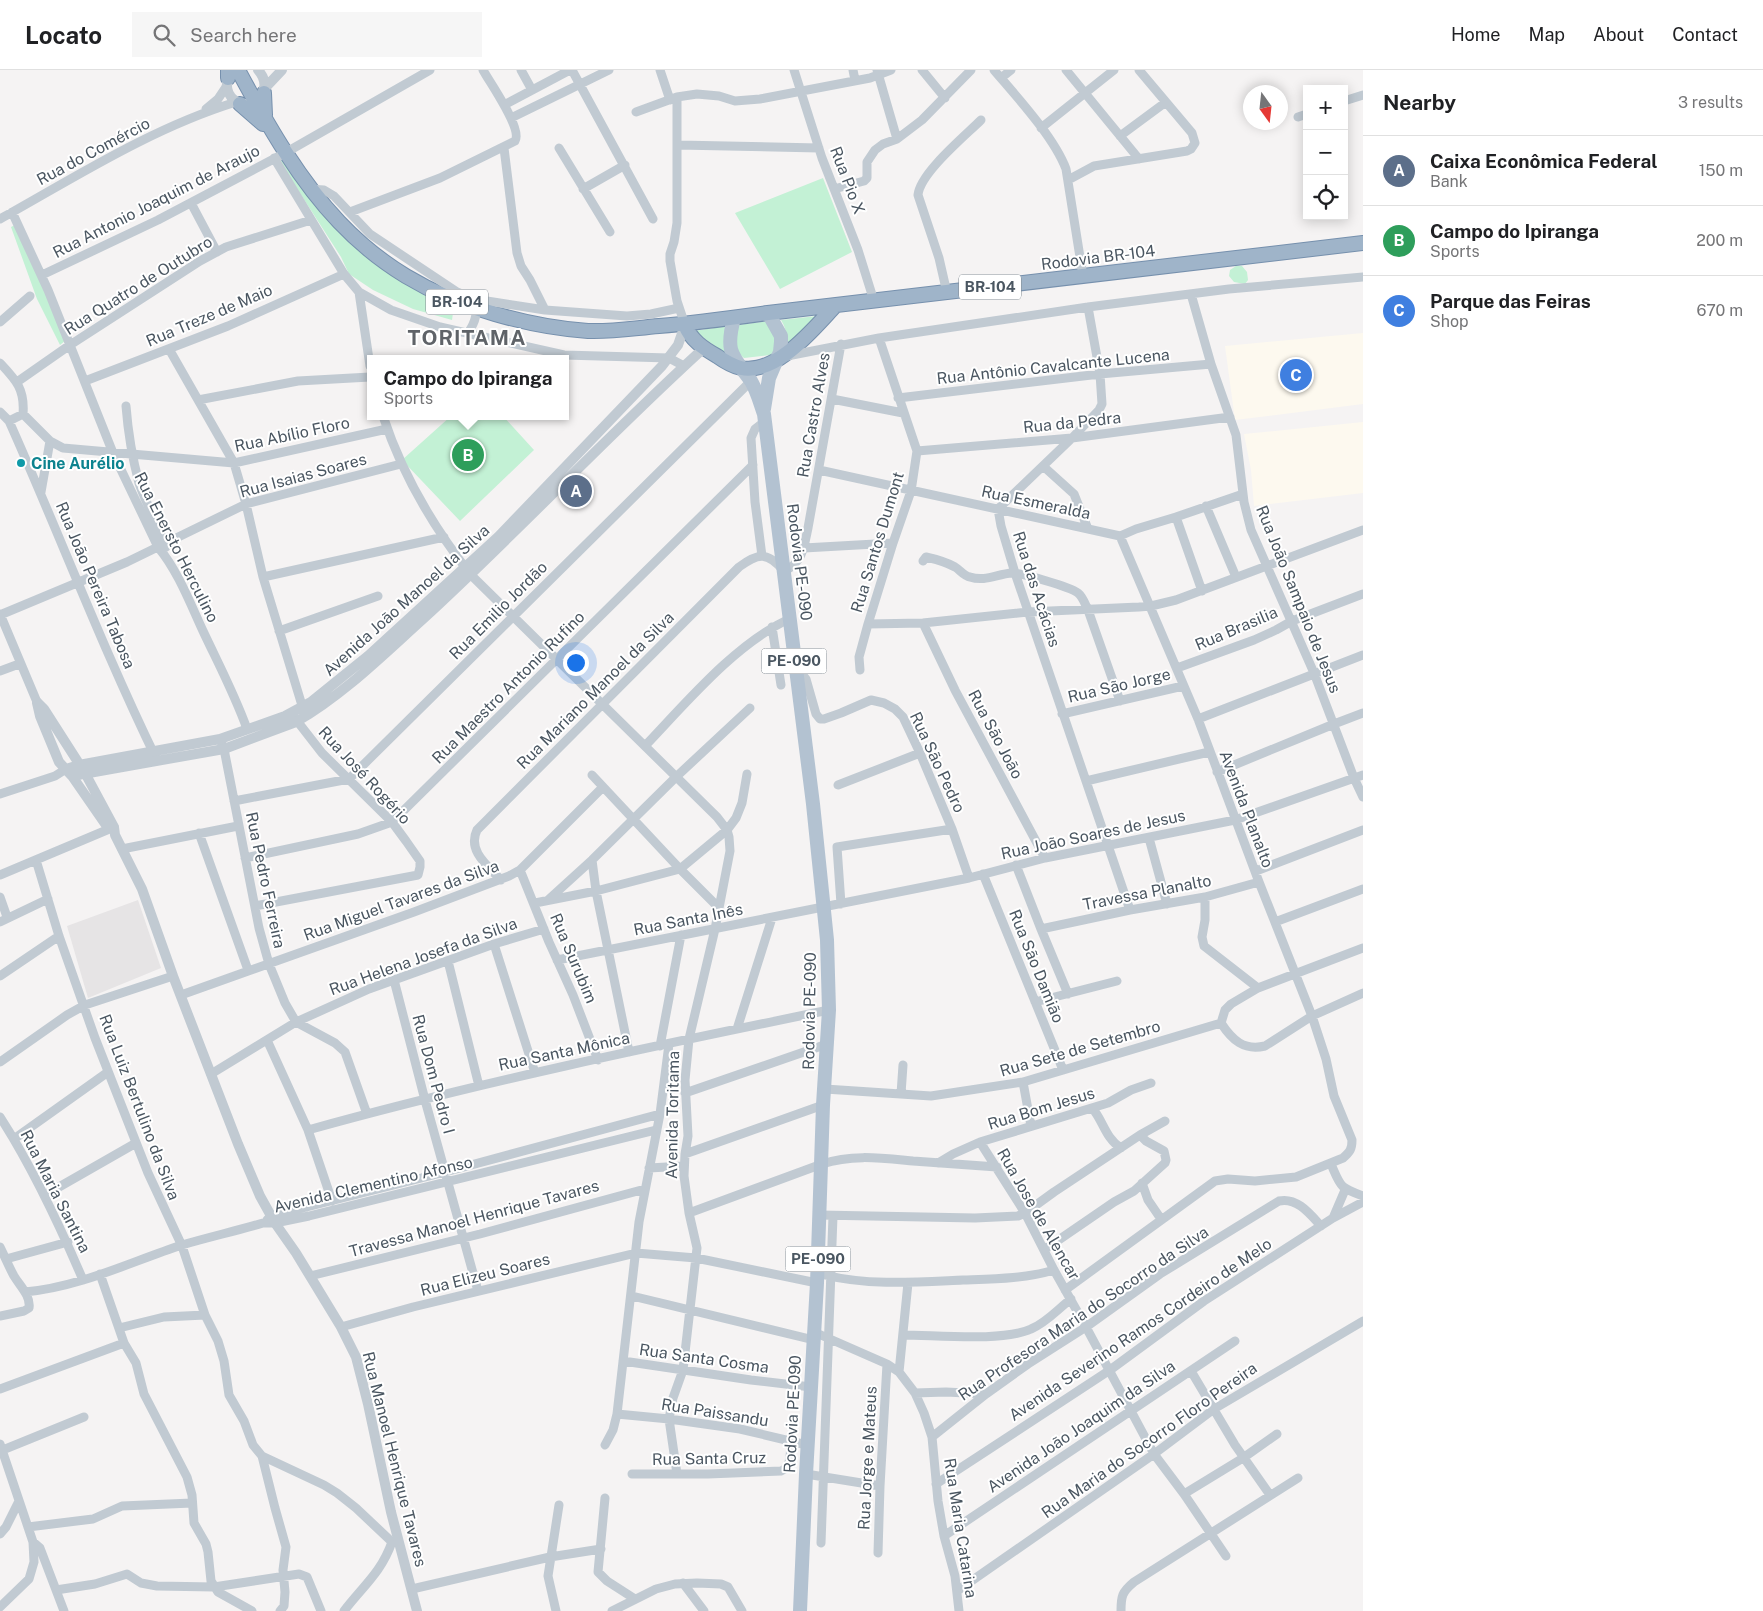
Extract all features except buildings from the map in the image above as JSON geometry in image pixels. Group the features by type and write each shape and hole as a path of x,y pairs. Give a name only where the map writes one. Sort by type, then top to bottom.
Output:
{"highway":[{"path":"231,75 261,94 269,127"},
{"path":"238,103 269,127"},
{"name":"BR-104","path":"269,127 279,156"},
{"name":"Rodovia BR-104","path":"279,156 352,236 378,258 417,283 454,301 476,304 529,324 558,329 589,331 622,330 684,325 768,313 1363,243"},
{"path":"684,325 690,336 704,348 740,368 759,368 779,359 836,305"}],"main road":[{"name":"Rodovia PE-090","path":"764,418 766,387 779,359 780,352 780,336 768,313"},
{"name":"Rodovia PE-090","path":"734,318 730,332 731,351 740,368 756,390 764,418 825,907 829,1010 823,1106 822,1164 826,1215 822,1277 814,1336 800,1611"}],"street":[{"path":"258,70 264,79 261,94"},
{"name":"Rua Antonio Joaquim de Araujo","path":"42,275 191,203 279,156 430,70"},
{"path":"350,212 440,178 504,148 516,139 516,132 511,118 482,70"},
{"path":"521,70 532,90"},
{"path":"504,106 571,70 625,165 653,219"},
{"path":"511,118 609,70"},
{"path":"660,70 674,99 678,145 677,223 670,261 684,325"},
{"name":"Rua Pio X","path":"794,70 819,148 858,250 874,301"},
{"path":"853,70 855,80"},
{"path":"636,112 674,99 697,94 710,94 735,101 855,80 891,70"},
{"path":"922,70 945,98"},
{"path":"834,189 864,181 867,178 867,162 870,156 883,144 897,139 922,120 970,70"},
{"path":"994,70 1061,155 1068,180 1083,276"},
{"path":"1001,78 1010,70"},
{"path":"1066,70 1139,159"},
{"path":"1041,128 1114,70"},
{"path":"1068,180 1094,166 1187,151 1195,143 1192,133 1138,70"},
{"path":"202,113 238,103 250,104 261,94 277,72"},
{"path":"878,73 897,139"},
{"path":"231,75 229,95 238,103"},
{"path":"202,113 218,99 231,75"},
{"path":"1348,100 1363,95"},
{"path":"1120,136 1166,102"},
{"name":"Rua do Comércio","path":"0,219 94,165 202,113"},
{"path":"947,292 939,258 918,195 919,189 929,172 981,120"},
{"path":"678,145 819,148"},
{"path":"504,148 516,253 545,310"},
{"path":"559,148 610,232"},
{"path":"279,156 311,220 344,274 359,292 397,313 440,327 564,355"},
{"path":"583,189 625,165"},
{"path":"310,189 324,190 330,193 370,234 383,244 476,304 628,316 651,314 679,308"},
{"path":"191,203 217,252"},
{"name":"Rua Enersto Herculino","path":"12,212 42,275 113,453 162,545 239,705 248,729"},
{"name":"Rua Quatro de Outubro","path":"17,382 70,345 217,252 239,242 311,220"},
{"name":"Rua Treze de Maio","path":"85,381 228,326 344,274"},
{"path":"779,359 841,344 1088,307 1363,276"},
{"path":"359,292 368,355"},
{"name":"Rua João Sampaio de Jesus","path":"1191,294 1211,364 1236,436 1243,494 1251,530 1292,621 1334,724 1359,777 1363,797"},
{"path":"0,322 30,296"},
{"path":"468,333 476,318 476,304"},
{"path":"998,508 1072,438 1099,410 1102,404 1100,374 1088,307"},
{"name":"Avenida João Manoel da Silva","path":"501,540 669,358 682,338 684,325"},
{"name":"Rua Santos Dumont","path":"860,670 859,657 868,624 911,491 917,451 879,338"},
{"name":"Rua Castro Alves","path":"784,571 796,564 804,548 841,344"},
{"name":"Avenida João Manoel da Silva","path":"69,773 82,769 222,744 299,715 468,572 704,348"},
{"path":"169,349 234,462 279,631 299,715"},
{"path":"569,355 669,358 684,366"},
{"path":"0,363 17,382 24,398 24,414 50,441 41,492"},
{"name":"Rua Antônio Cavalcante Lucena","path":"898,398 1100,374 1211,364"},
{"path":"198,400 298,381 367,377"},
{"name":"Rua Emilio Jordão","path":"349,779 750,381"},
{"path":"832,399 903,413"},
{"path":"126,406 132,454 140,484 162,545"},
{"path":"0,412 9,421 24,414"},
{"name":"Rua da Pedra","path":"917,451 1072,438 1230,417"},
{"path":"764,418 755,429 751,438 755,502 762,556 770,558 784,571"},
{"path":"384,420 401,464 444,537 468,572 717,817 727,830"},
{"name":"Rua João Pereira Tabosa","path":"9,421 41,492 122,688 155,756"},
{"name":"Rua Abílio Floro","path":"50,441 63,448 234,462 387,429"},
{"name":"Rua Isaias Soares","path":"0,614 127,562 246,504 401,464"},
{"name":"Rua Maestro Antonio Rufino","path":"245,858 358,834 392,822 753,465"},
{"path":"1043,466 1074,494 1088,529"},
{"name":"Rua Esmeralda","path":"818,470 1120,536"},
{"path":"1120,536 1136,528 1176,517 1243,494"},
{"path":"1206,506 1236,577"},
{"name":"Rua das Acácias","path":"998,508 1001,526 1015,573 1130,910"},
{"path":"1176,517 1202,591"},
{"path":"868,624 923,623 1028,612 1151,606 1202,591 1363,530"},
{"name":"Avenida Planalto","path":"1120,536 1198,720 1312,1016 1324,1052 1334,1096 1352,1140 1350,1152 1331,1164"},
{"path":"264,577 444,537"},
{"path":"804,548 893,543"},
{"name":"Rua Mariano Manoel da Silva","path":"501,880 478,855 473,840 476,830 739,567 749,560 762,556"},
{"path":"923,561 926,557 947,563 956,567 968,577 981,579 1015,573 1062,586 1078,593 1084,600 1088,610 1120,701"},
{"name":"Rua Brasilia","path":"1177,668 1254,640 1292,621 1363,594"},
{"path":"279,631 378,596"},
{"path":"0,614 19,664 37,702 40,716 56,757 112,831"},
{"path":"645,746 733,658 772,627 789,619"},
{"name":"Rua São João","path":"923,623 955,690 1045,858"},
{"path":"772,627 781,685"},
{"path":"1198,720 1363,655"},
{"path":"0,671 19,664"},
{"name":"Rua São Pedro","path":"795,666 806,679 818,717 824,719 871,700 884,702 896,709 903,717 952,829 969,878"},
{"name":"Rua São Jorge","path":"1062,714 1183,686"},
{"path":"37,702 44,709 82,769 112,831"},
{"path":"548,900 750,708"},
{"path":"1217,772 1363,713"},
{"name":"Avenida João Manoel da Silva","path":"222,744 248,729 299,715"},
{"name":"Rua José Rogério","path":"254,906 418,874 420,864 418,857 392,822 322,753 299,715"},
{"name":"Rua Pedro Ferreira","path":"222,744 254,906 269,964 285,1003 296,1022"},
{"path":"1086,781 1209,752"},
{"path":"838,785 920,753"},
{"path":"0,794 69,773"},
{"path":"592,774 603,788 718,907"},
{"path":"535,903 596,891 680,869 727,830 739,813 748,774"},
{"name":"Rua João Soares de Jesus","path":"825,907 969,878 1045,858 1235,820 1359,777"},
{"path":"234,801 349,779"},
{"name":"Rua Miguel Tavares da Silva","path":"181,995 501,880 520,870 603,788"},
{"path":"122,849 238,826"},
{"path":"841,904 837,847 952,829"},
{"name":"Avenida Toritama","path":"669,1419 673,1398 683,1370 696,1258 695,1236 689,1213 684,1166 688,1136 685,1093 689,1039 715,929 728,862 730,843 727,830"},
{"path":"1256,871 1363,830"},
{"path":"0,875 112,831"},
{"name":"Rua Manoel Henrique Tavares","path":"112,831 142,889 210,1074 270,1221 310,1276 341,1327 356,1357 396,1541 418,1611"},
{"path":"199,833 248,970"},
{"path":"1149,838 1167,904"},
{"name":"Rua Luiz Bertulino da Silva","path":"36,860 60,936 108,1072 136,1143 182,1246 205,1315 215,1334 224,1361 229,1395 244,1421 253,1445 262,1456 286,1547 284,1576 286,1592 284,1606 280,1611"},
{"path":"592,860 596,891 629,1052"},
{"path":"1016,865 1040,929 1068,994"},
{"name":"Rua Surubim","path":"520,870 598,1060"},
{"name":"Rua São Damião","path":"983,874 1063,1070"},
{"name":"Travessa Planalto","path":"1040,929 1130,910 1205,897 1259,882"},
{"path":"1275,922 1363,889"},
{"path":"0,897 4,919 48,899"},
{"path":"1205,897 1205,920 1202,937 1204,946 1258,988"},
{"name":"Rua Santa Inês","path":"557,960 825,907"},
{"path":"737,1029 772,918"},
{"name":"Rua Helena Josefa da Silva","path":"210,1074 296,1022 369,989 544,928"},
{"name":"Avenida Toritama","path":"605,1445 613,1430 617,1414 645,1189 660,1114 665,1045 681,935"},
{"path":"0,976 60,936"},
{"path":"494,944 535,1072"},
{"path":"1363,948 1258,988 1231,1004 1225,1010 1221,1022 1227,1032 1240,1044 1265,1046 1312,1016 1363,993"},
{"path":"448,961 479,1086"},
{"path":"0,1062 67,1015 85,1005 173,976"},
{"name":"Rua Dom Pedro I","path":"394,980 462,1239 478,1291"},
{"path":"1034,1002 1117,982"},
{"name":"Rua Santa Mônica","path":"308,1130 535,1072 829,1010"},
{"path":"296,1022 342,1047 349,1060 367,1114"},
{"name":"Rua Sete de Setembro","path":"825,1089 902,1094 944,1094 1023,1082 1221,1022"},
{"path":"267,1040 308,1130 332,1200"},
{"path":"685,1093 827,1044"},
{"path":"902,1094 903,1065"},
{"path":"14,1139 108,1072"},
{"path":"1023,1082 1032,1126"},
{"name":"Rua Bom Jesus","path":"938,1163 980,1142 1108,1104 1131,1090 1152,1083"},
{"path":"685,1154 823,1106"},
{"path":"1093,1108 1112,1142 1121,1148"},
{"name":"Avenida Clementino Afonso","path":"270,1221 332,1200 660,1114"},
{"name":"Rua Maria Santina","path":"0,1117 45,1195 68,1242 83,1280"},
{"path":"826,1215 974,1218 1008,1217 1025,1213 1140,1135 1165,1121"},
{"name":"Avenida Clementino Afonso","path":"270,1221 447,1183 656,1130"},
{"path":"1044,1250 1114,1202 1134,1191 1164,1163 1166,1160 1164,1151 1146,1141 1140,1135"},
{"name":"Rua Jose de Alencar","path":"980,1142 1025,1213 1154,1454 1226,1556"},
{"path":"45,1195 136,1143"},
{"path":"519,1152 523,1163"},
{"path":"689,1213 822,1164 853,1157 997,1167"},
{"path":"1065,1290 1215,1181 1228,1179 1255,1181 1296,1177 1331,1164 1345,1190 1363,1196"},
{"path":"650,1168 684,1166"},
{"path":"1142,1184 1148,1200 1161,1219"},
{"name":"Travessa Manoel Henrique Tavares","path":"310,1276 462,1239 645,1189"},
{"path":"1333,1218 1345,1190"},
{"name":"Rua Profesora Maria do Socorro da Silva","path":"932,1438 986,1394 1028,1364 1160,1274 1279,1201 1290,1200 1305,1208 1321,1226"},
{"name":"Avenida Severino Ramos Cordeiro de Melo","path":"936,1484 1110,1370 1204,1301 1333,1218 1363,1202"},
{"path":"25,1292 50,1290 182,1246 270,1221"},
{"path":"6,1259 68,1242"},
{"path":"0,1247 29,1301 28,1308 24,1311 0,1316"},
{"name":"Rua Elizeu Soares","path":"341,1327 478,1291 636,1253 696,1258 822,1277 908,1283 1026,1277 1054,1270"},
{"path":"100,1274 124,1343 136,1363 144,1394 184,1469 191,1489 194,1523 206,1544 210,1575 214,1586 222,1595 252,1611"},
{"path":"821,1543 829,1338 822,1277"},
{"path":"899,1372 908,1283"},
{"name":"Rua Maria Catarina","path":"632,1296 689,1310 829,1338 888,1364 899,1372 915,1392 932,1438 936,1484 944,1536 955,1576 960,1611"},
{"path":"903,1334 993,1336 1022,1333 1042,1323 1071,1299"},
{"path":"119,1328 164,1317 205,1315"},
{"name":"Rua Maria do Socorro Floro Pereira","path":"957,1591 1154,1454 1214,1409 1363,1320"},
{"name":"Avenida João Joaquim da Silva","path":"944,1536 1235,1340"},
{"path":"0,1389 124,1343"},
{"name":"Rua Santa Cosma","path":"623,1361 811,1387"},
{"name":"Rua Jorge e Mateus","path":"878,1553 880,1486 888,1364"},
{"path":"1190,1371 1243,1458 1270,1495"},
{"path":"915,1392 986,1394"},
{"name":"Rua Paissandu","path":"617,1414 740,1429 807,1445"},
{"path":"0,1607 29,1579 34,1562 33,1542 1,1448 84,1417"},
{"path":"669,1419 677,1474"},
{"path":"1184,1494 1243,1458 1277,1434"},
{"name":"Rua Santa Cruz","path":"632,1474 781,1471 788,1467 792,1441"},
{"path":"262,1456 337,1493 396,1541 379,1570 344,1611"},
{"path":"806,1474 880,1486"},
{"path":"1121,1611 1122,1594 1128,1587 1159,1565 1298,1478"},
{"path":"605,1498 598,1565 600,1574 635,1599"},
{"path":"0,1534 6,1528 19,1501"},
{"path":"28,1527 93,1519 122,1506 192,1503"},
{"path":"556,1611 548,1576 558,1505"},
{"path":"0,1520 10,1519"},
{"path":"33,1542 40,1548 64,1611"},
{"path":"412,1589 550,1557 601,1549"},
{"path":"56,1590 95,1584 127,1574 141,1582 157,1586 214,1586 292,1574 307,1577 320,1603 321,1611"},
{"path":"683,1583 704,1611"},
{"path":"612,1611 656,1589 683,1583 721,1584 728,1588 742,1611"}],"shaded area":[{"path":"1363,333 1363,404 1235,420 1225,346"},
{"path":"1363,422 1363,493 1254,506 1251,470 1244,434"},
{"path":"138,900 161,968 88,998 67,926"}],"green space":[{"path":"283,159 343,234 454,306 452,320 413,309 373,290 349,274 341,257 280,162"},
{"path":"823,178 852,252 780,289 735,213"},
{"path":"19,223 71,336 60,345 37,299 11,227"},
{"path":"1236,266 1242,266 1247,272 1248,280 1245,284 1234,282 1229,276 1230,270"},
{"path":"817,316 783,352 786,335 781,320"},
{"path":"771,321 778,334 775,351 770,355 744,358 736,351 737,325"},
{"path":"727,326 726,354 694,331"},
{"path":"447,420 507,420 534,450 460,521 402,460"}],"place":[{"name":"Parque das Feiras","path":"1296,375"},
{"name":"Campo do Ipiranga","path":"468,455"},
{"name":"Cine Aurélio","path":"21,463"},
{"name":"Caixa Econômica Federal","path":"576,491"}],"district":[{"name":"TORITAMA","path":"467,338"}]}
